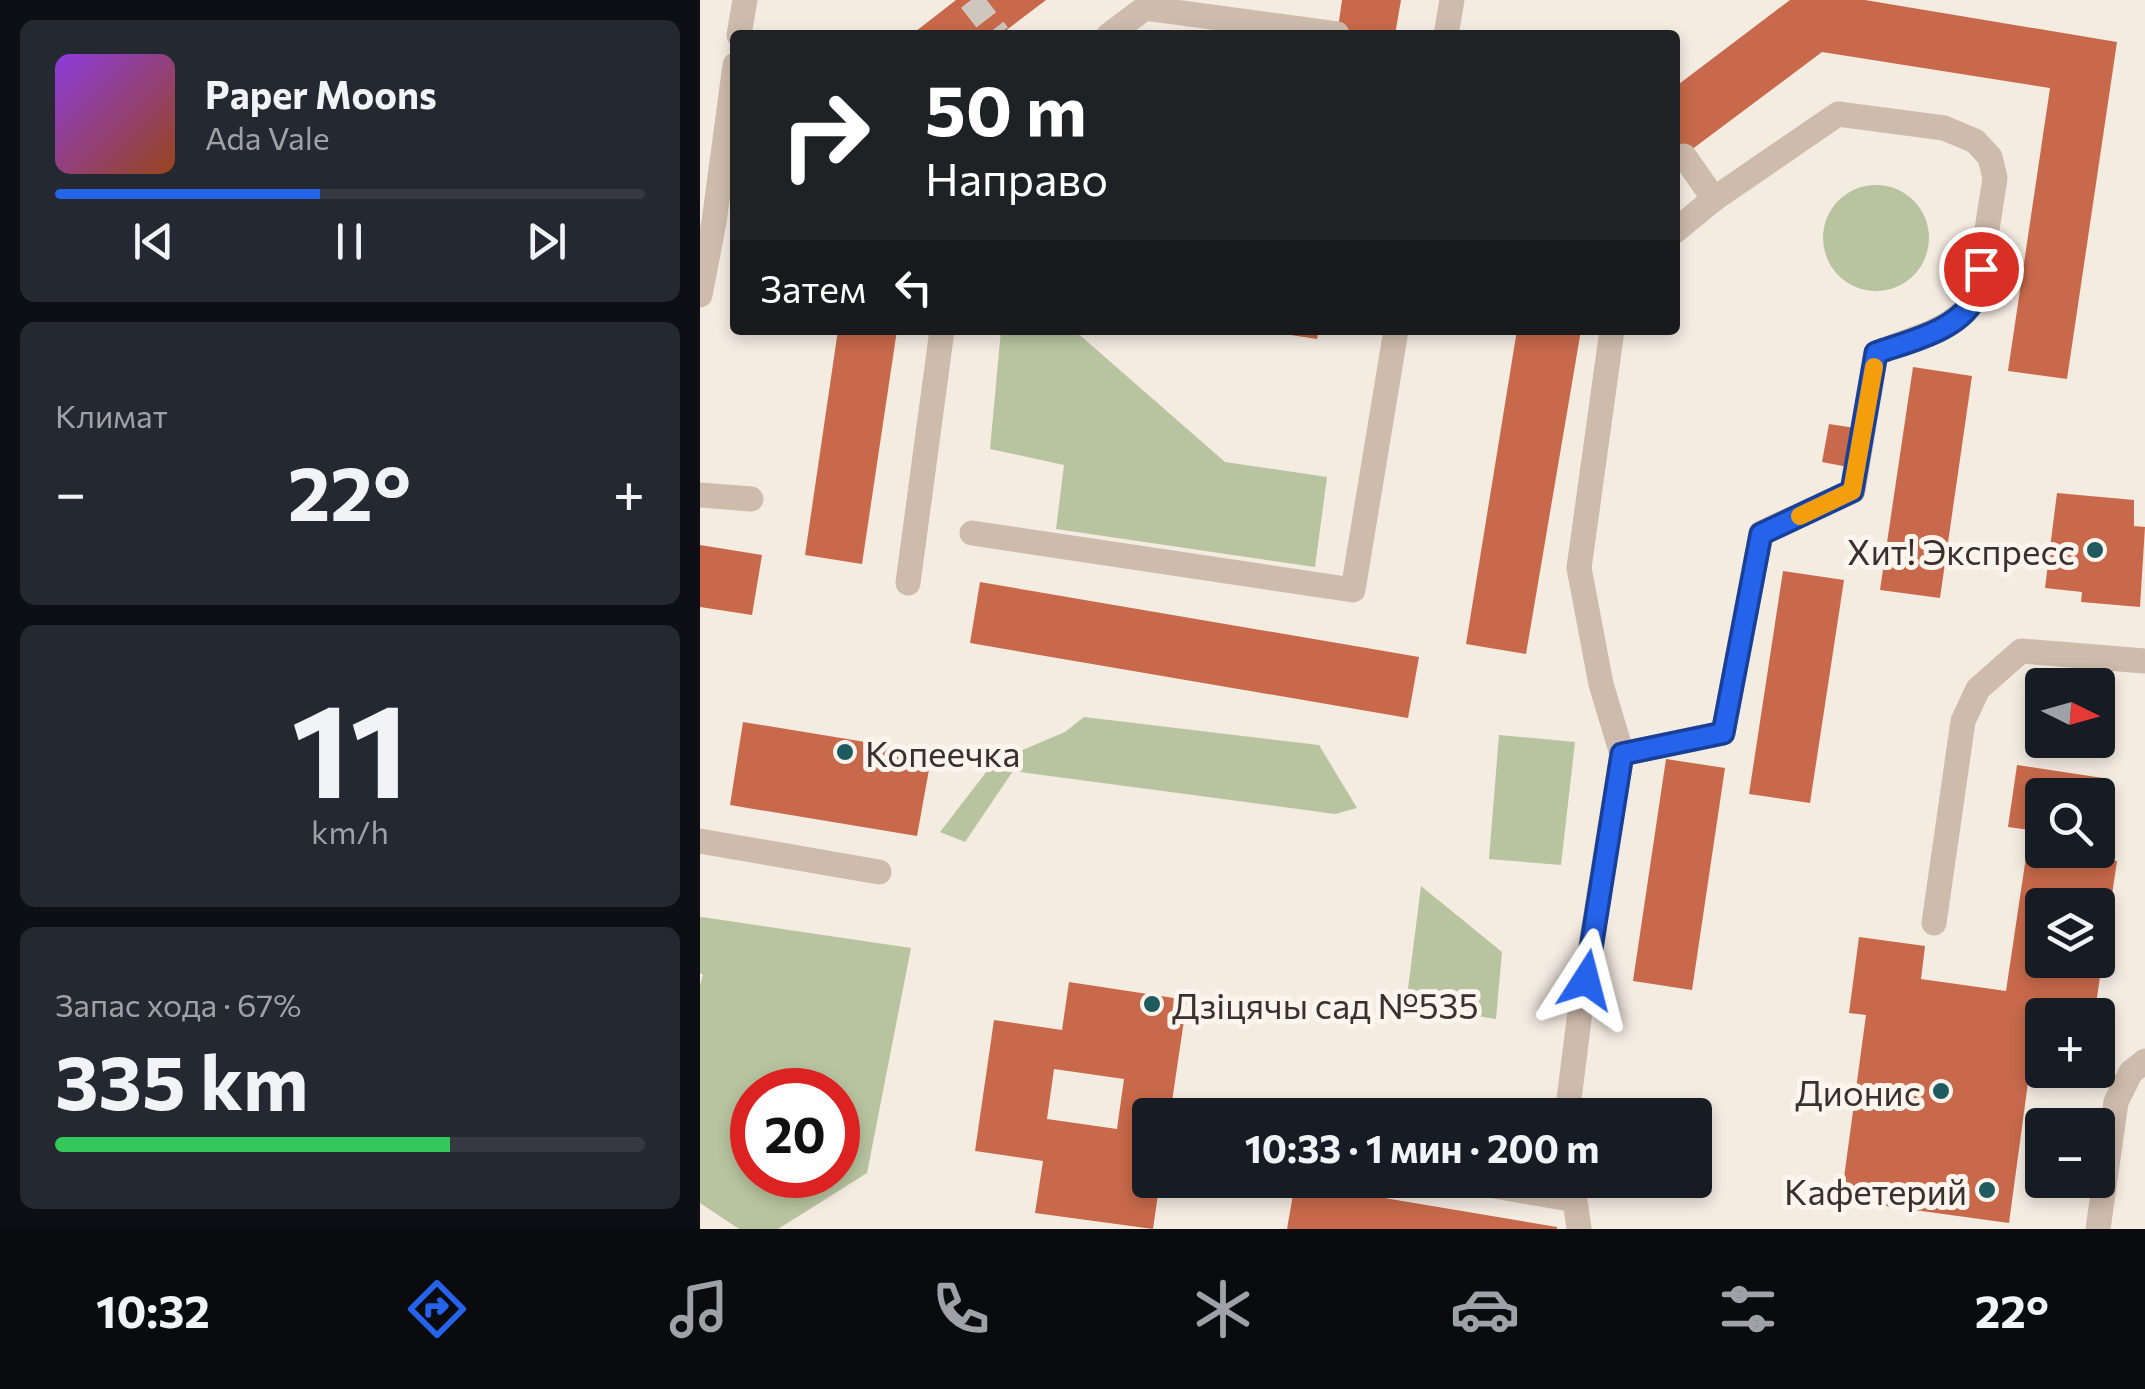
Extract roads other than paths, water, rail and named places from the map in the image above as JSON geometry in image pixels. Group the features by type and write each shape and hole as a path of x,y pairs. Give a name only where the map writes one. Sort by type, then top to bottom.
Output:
{"lane":[{"path":"741,30 745,0"},
{"path":"1447,30 1452,0"},
{"path":"1116,30 1145,8 1286,30"},
{"path":"700,295 730,102"},
{"path":"1622,754 1723,733 1761,534 1852,491 1876,353 1949,324 1977,294 1995,178 1990,157 1975,141 1944,128 1838,114 1714,198 1680,227"},
{"path":"1684,156 1714,198"},
{"path":"908,582 941,335"},
{"path":"972,533 1353,590 1395,335"},
{"path":"1569,1098 1622,754 1600,684 1579,568 1611,335"},
{"path":"700,495 751,498"},
{"path":"1934,923 1963,721 1978,689 2021,651 2145,661"},
{"path":"700,841 879,872"},
{"path":"2098,1229 2116,1102 2131,1072 2145,1061"},
{"path":"1572,1198 1578,1229"}],"tunnel":[{"path":"971,0 994,30"}],"place":[{"name":"Хит! Экспресс","path":"2095,550"},
{"name":"Копеечка","path":"845,752"},
{"name":"Дзіцячы сад №535","path":"1152,1004"},
{"name":"Дионис","path":"1941,1091"},
{"name":"Кафетерий","path":"1987,1190"}]}
